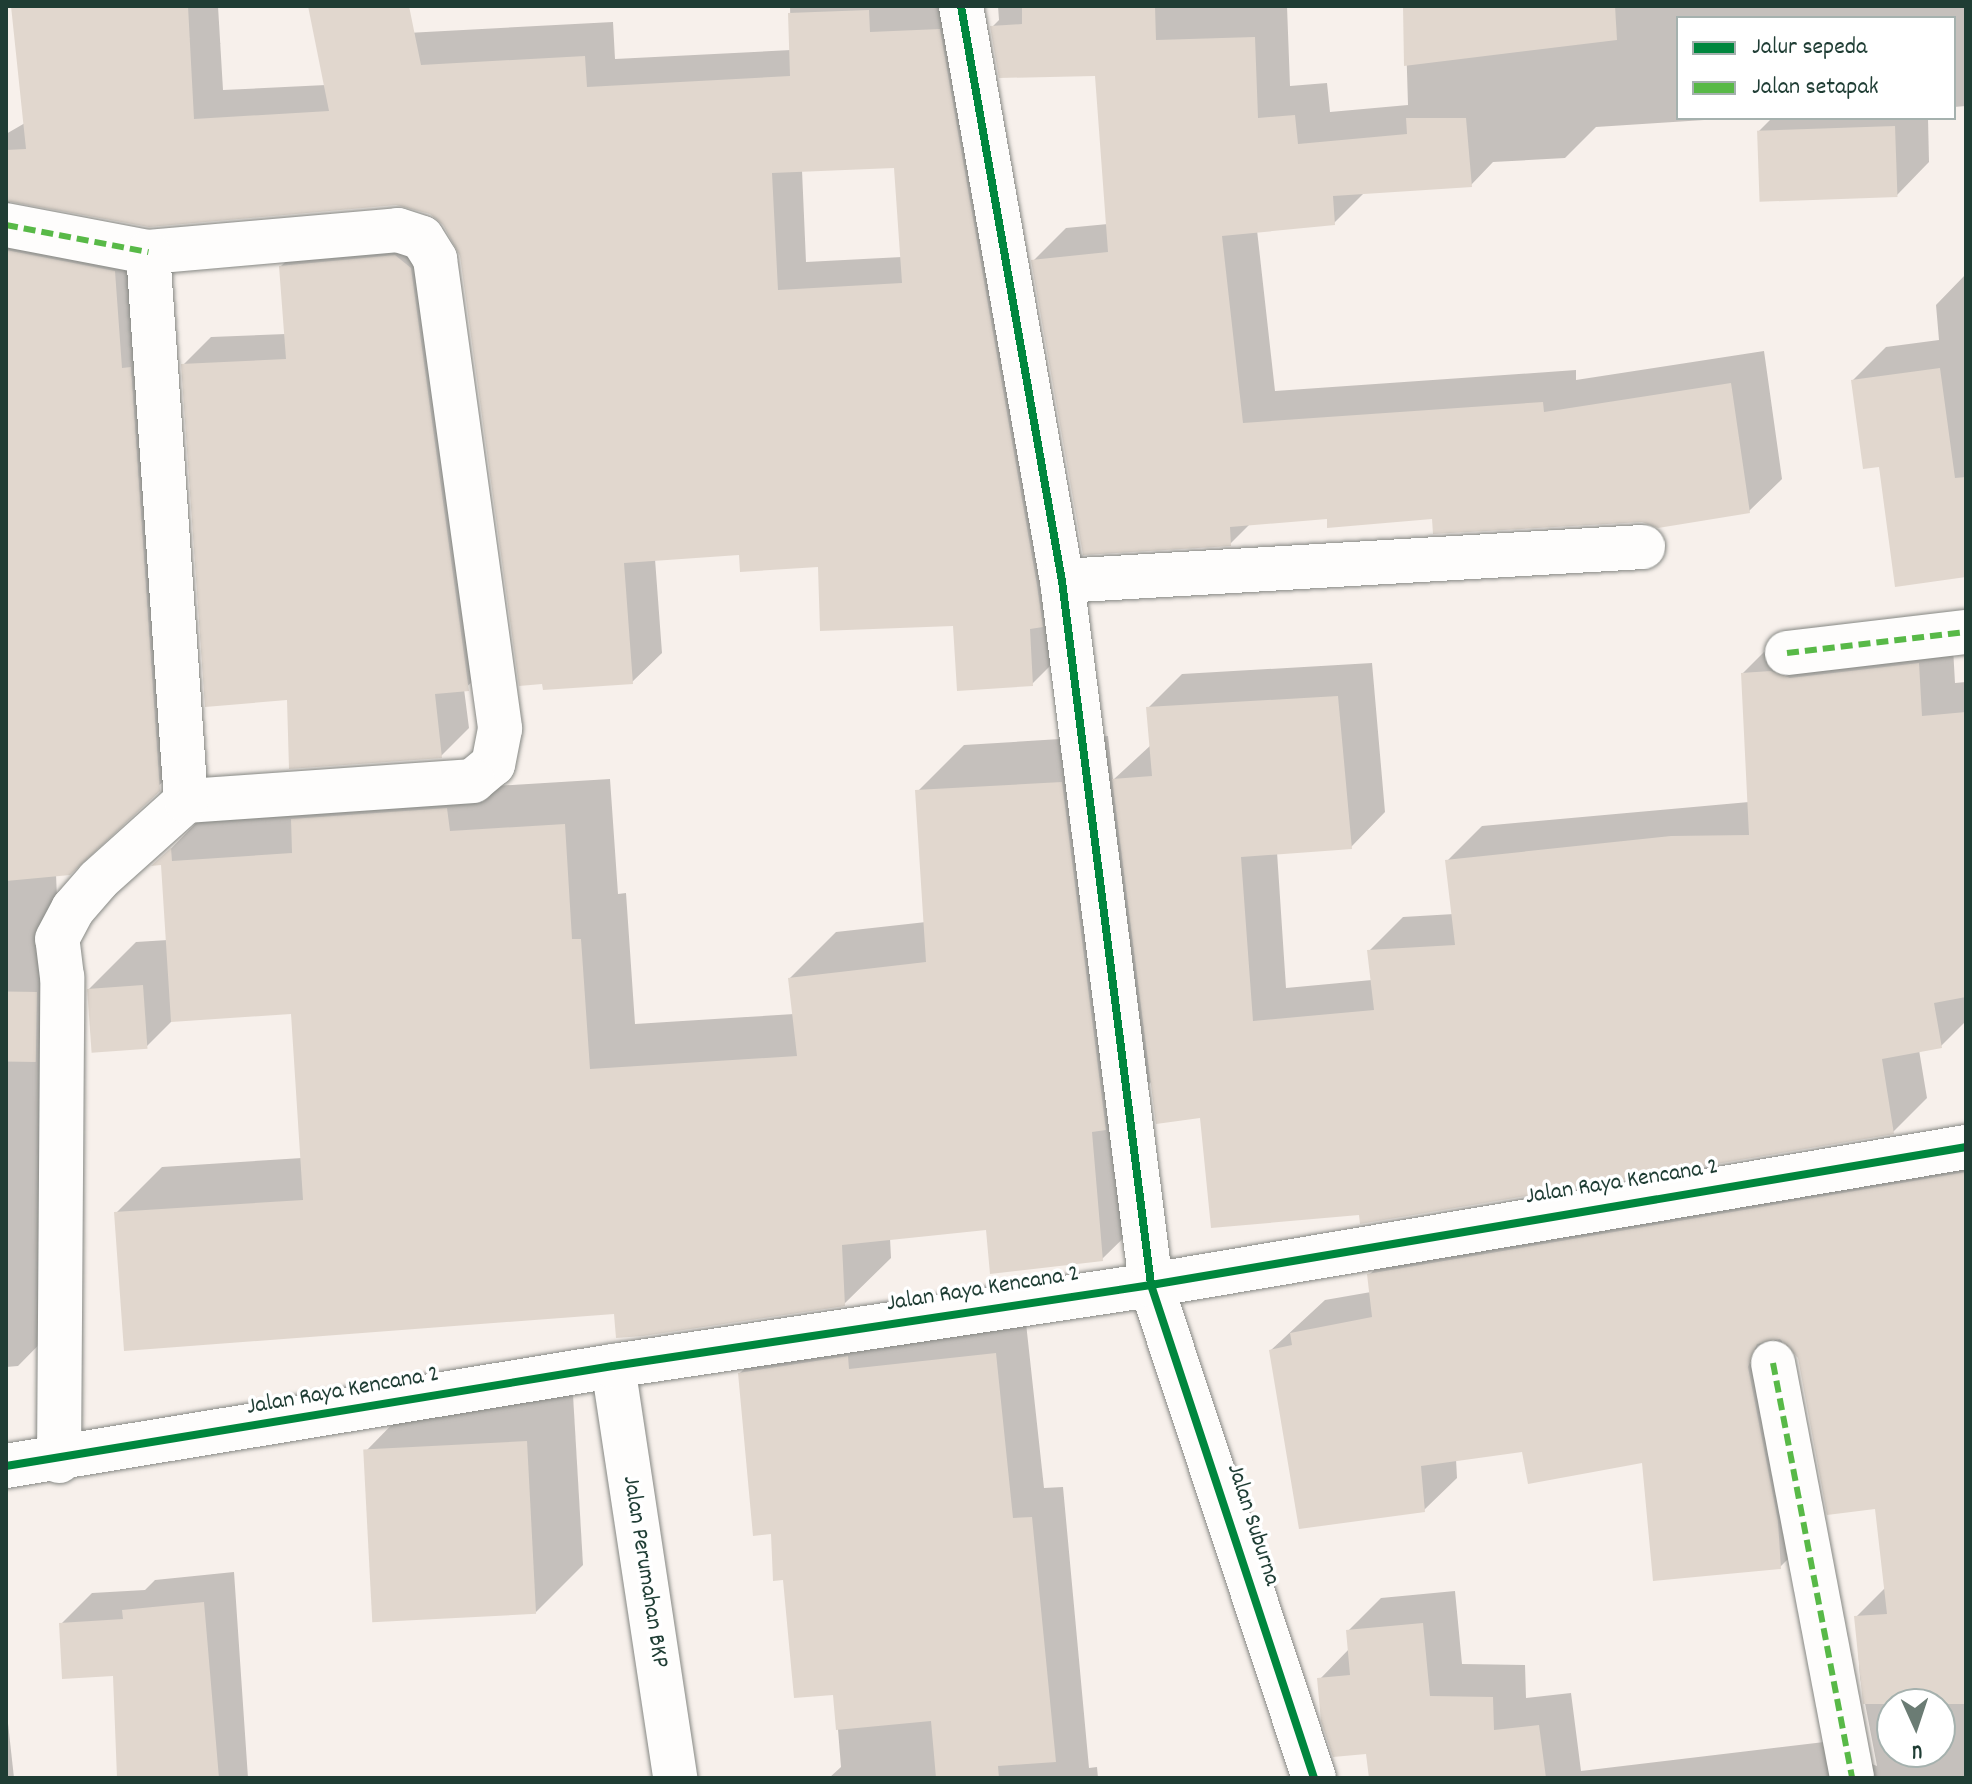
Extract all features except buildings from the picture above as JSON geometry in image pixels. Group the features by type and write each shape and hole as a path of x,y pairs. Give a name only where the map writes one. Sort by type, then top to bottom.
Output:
{"street":[{"name":"Jalan Suburna","path":"961,6 1062,581 1151,1285 1314,1778"},
{"path":"6,225 148,252 398,230 422,238 435,259 500,729 493,764 473,781 186,801 98,880 73,909 57,939 62,977 59,1461"},
{"path":"148,252 186,801"},
{"path":"1062,581 1643,547"},
{"path":"1787,653 1966,632"},
{"name":"Jalan Raya Kencana 2","path":"6,1466 59,1461 613,1366 1151,1285 1966,1147"},
{"path":"1773,1363 1852,1778"},
{"name":"Jalan Perumahan BKP","path":"613,1366 675,1778"}],"marked path":[{"path":"6,225 148,252"},
{"path":"1787,653 1966,632"},
{"path":"1773,1363 1852,1778"}],"cycle path":[{"path":"961,6 1062,581 1151,1285 1314,1778"},
{"path":"6,1466 613,1366 1151,1285 1966,1147"}]}
